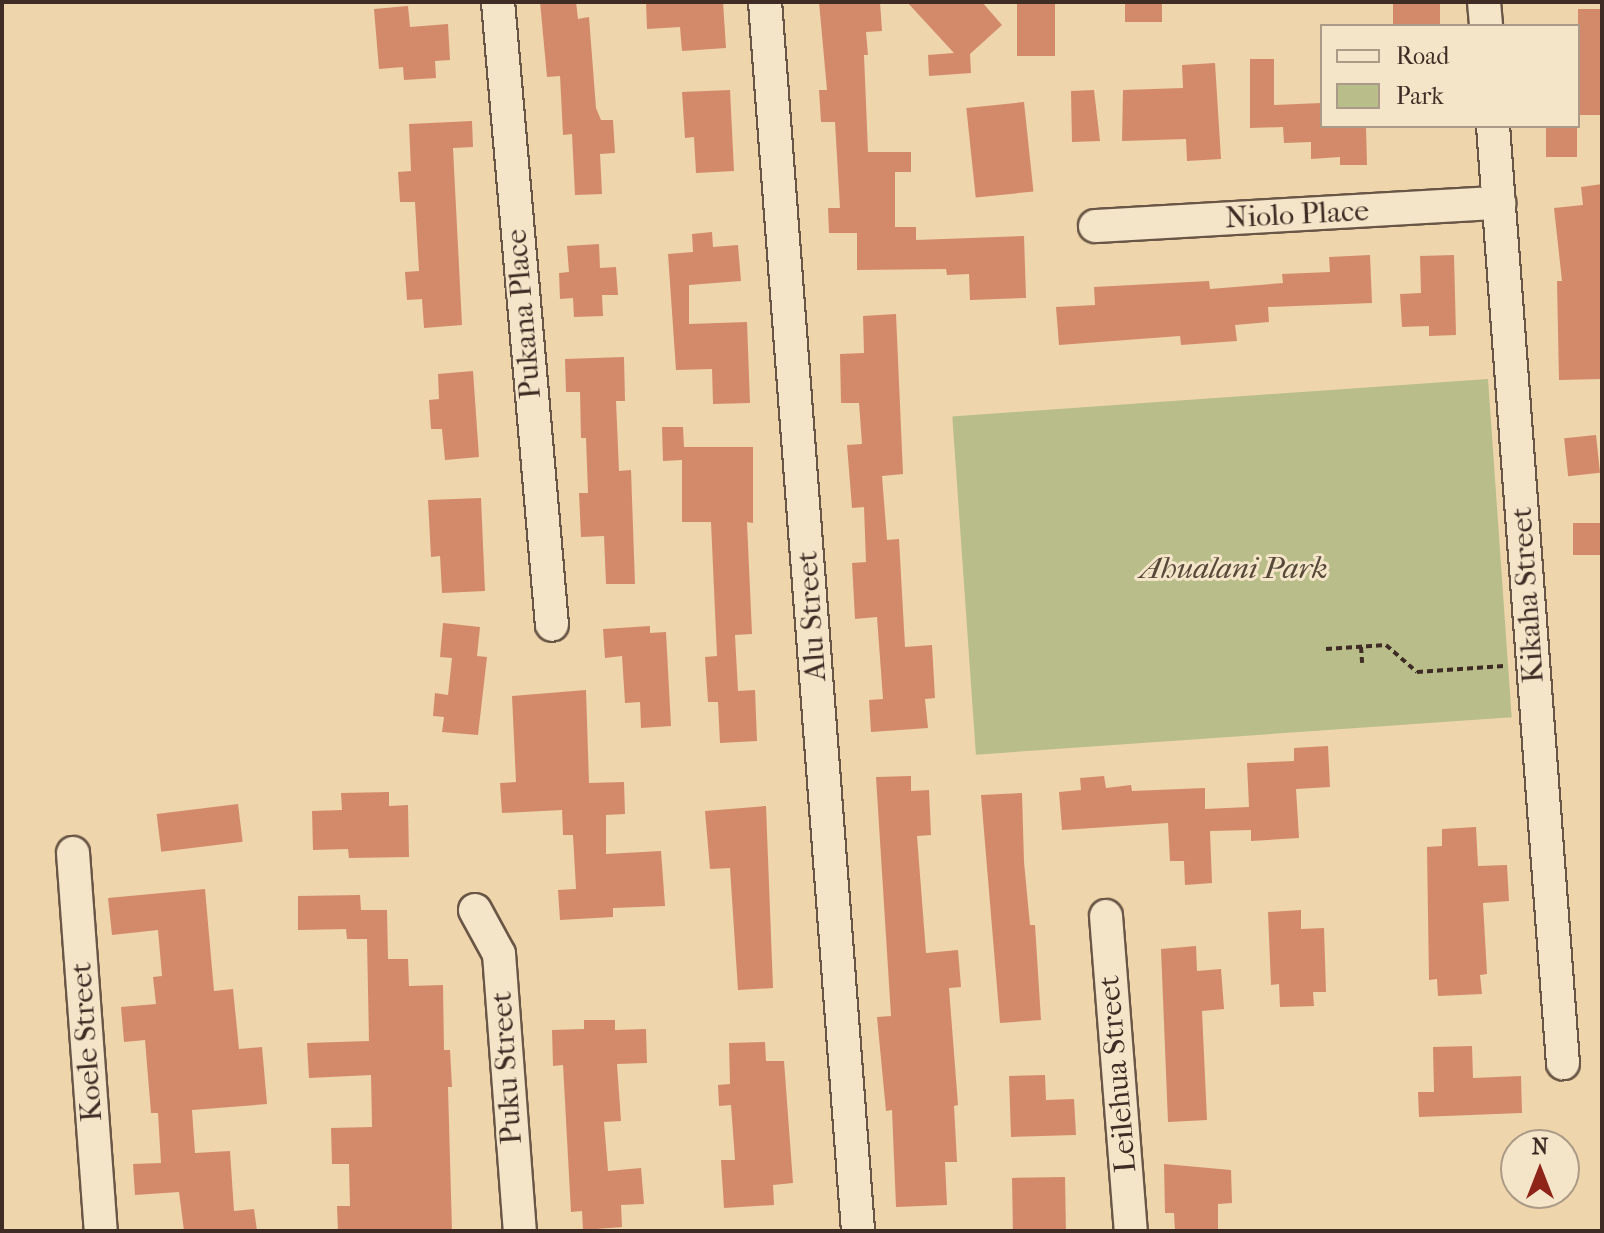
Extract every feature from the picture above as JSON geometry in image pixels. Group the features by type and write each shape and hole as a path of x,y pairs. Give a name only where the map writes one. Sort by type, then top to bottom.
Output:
{"street":[{"name":"Pukana Place","path":"498,2 552,625"},
{"name":"Alu Street","path":"765,2 858,1231"},
{"path":"1484,2 1486,24"},
{"name":"Kikaha Street","path":"1493,128 1563,1063"},
{"name":"Niolo Place","path":"1095,226 1499,203"},
{"name":"Koele Street","path":"73,853 101,1231"},
{"name":"Puku Street","path":"475,910 499,954 520,1231"},
{"name":"Leilehua Street","path":"1106,916 1131,1231"}],"path":[{"path":"1326,649 1386,645 1417,672 1533,664"},
{"path":"1361,647 1362,663"}],"green space":[{"name":"Ahualani Park","path":"1488,379 1512,717 976,755 952,416"}],"building":[{"path":"540,2 576,2 578,19 589,17 596,108 601,120 613,120 615,153 600,154 602,194 575,195 572,134 563,135 560,76 547,77"},
{"path":"646,2 723,2 726,48 682,51 680,27 647,29"},
{"path":"819,2 880,2 882,31 866,32 868,55 864,55 868,152 911,152 911,172 895,172 895,227 916,227 916,240 1024,236 1026,298 970,300 969,274 947,275 946,269 857,270 857,233 829,233 828,208 840,208 835,122 821,122 819,90 827,90"},
{"path":"907,2 982,2 1002,25 970,54 971,73 929,76 928,55 954,53"},
{"path":"1017,2 1055,2 1055,56 1017,56"},
{"path":"1125,2 1162,2 1162,22 1125,22"},
{"path":"1393,2 1440,2 1440,24 1393,24"},
{"path":"408,6 410,27 448,24 450,60 435,61 436,78 404,80 403,67 379,69 374,9"},
{"path":"1578,9 1602,9 1602,115 1580,115"},
{"path":"1250,59 1274,59 1274,105 1320,103 1320,128 1366,128 1367,165 1340,165 1340,157 1311,159 1311,142 1284,143 1283,127 1250,128"},
{"path":"1215,63 1221,159 1187,161 1186,139 1122,141 1123,90 1183,88 1182,65"},
{"path":"730,90 734,171 696,173 694,137 685,138 682,92"},
{"path":"1094,90 1100,141 1072,142 1071,91"},
{"path":"1024,102 1033,192 976,198 966,108"},
{"path":"472,121 473,147 453,148 462,325 424,328 422,299 407,300 405,272 419,271 415,202 400,202 398,172 411,171 409,124"},
{"path":"1546,128 1577,128 1577,157 1546,157"},
{"path":"1602,184 1602,379 1559,380 1557,281 1562,281 1554,208 1583,205 1581,187"},
{"path":"712,232 713,247 738,245 741,281 689,285 689,324 747,322 750,403 713,404 712,369 676,370 668,254 693,252 692,234"},
{"path":"599,244 600,268 616,267 618,295 602,295 603,316 574,317 573,298 560,299 559,273 569,272 567,246"},
{"path":"1370,255 1372,303 1268,307 1269,322 1235,325 1237,341 1181,345 1180,336 1059,345 1056,307 1095,305 1094,287 1209,281 1210,289 1283,283 1282,274 1330,272 1329,257"},
{"path":"1454,255 1456,335 1429,336 1429,326 1402,327 1400,294 1421,293 1420,256"},
{"path":"896,314 903,474 882,476 887,540 899,539 905,647 932,645 935,698 925,699 928,728 871,732 869,700 883,699 877,617 855,619 852,563 866,562 864,507 852,508 847,445 862,444 859,403 841,403 840,354 864,353 863,316"},
{"path":"624,357 625,401 616,401 619,471 631,470 635,584 606,584 604,536 581,537 579,493 588,493 586,438 581,438 580,392 566,392 565,359"},
{"path":"473,371 479,457 445,460 442,429 431,429 429,400 439,399 438,374"},
{"path":"662,427 683,427 684,447 753,447 753,523 747,522 752,634 735,635 738,691 755,690 757,741 720,743 718,702 708,702 705,657 717,656 711,522 682,522 682,460 663,461"},
{"path":"1596,435 1600,473 1568,476 1564,438"},
{"path":"481,498 485,591 442,593 440,556 431,557 428,500"},
{"path":"1573,523 1602,523 1602,555 1573,555"},
{"path":"443,623 480,627 477,656 487,657 478,735 442,732 444,717 433,716 435,693 448,695 452,658 440,657"},
{"path":"650,626 650,633 666,632 671,726 641,728 640,702 625,703 622,656 605,658 603,629"},
{"path":"586,690 589,783 624,782 625,814 606,815 606,854 661,851 665,906 613,908 613,917 560,920 558,890 576,889 573,835 563,835 562,810 502,813 500,783 516,782 512,696"},
{"path":"1328,746 1330,787 1296,789 1299,838 1251,841 1251,830 1210,831 1212,883 1185,885 1184,861 1170,861 1168,823 1062,830 1059,792 1081,790 1080,778 1104,776 1106,788 1131,785 1132,791 1205,788 1205,809 1249,807 1247,763 1294,761 1294,748"},
{"path":"911,776 911,791 929,790 931,835 917,836 926,953 958,950 961,987 949,988 958,1105 954,1106 957,1162 945,1162 947,1205 896,1207 892,1110 886,1111 877,1017 891,1016 876,777"},
{"path":"389,792 389,806 408,805 409,857 349,858 348,849 313,850 312,811 342,810 341,793"},
{"path":"1022,793 1024,862 1030,925 1035,925 1041,1020 1000,1023 981,795"},
{"path":"238,804 243,842 161,852 157,814"},
{"path":"766,806 773,988 738,990 730,868 710,869 705,811"},
{"path":"1476,827 1478,866 1507,865 1509,901 1483,903 1487,974 1480,975 1482,994 1438,996 1437,979 1429,980 1427,847 1442,846 1442,829"},
{"path":"205,889 214,991 233,989 239,1049 262,1047 267,1104 192,1110 195,1153 230,1151 234,1211 254,1209 257,1231 184,1231 179,1192 135,1195 133,1164 161,1163 158,1113 151,1113 145,1040 124,1042 121,1007 156,1004 153,977 162,976 158,930 112,935 108,898"},
{"path":"360,895 361,910 387,910 388,959 408,959 409,986 443,985 444,1050 450,1050 452,1087 448,1087 452,1231 338,1231 337,1206 350,1206 349,1164 332,1164 331,1128 372,1127 371,1075 309,1078 307,1043 369,1041 367,939 347,939 346,929 298,930 298,896"},
{"path":"1301,910 1301,929 1324,928 1326,992 1313,992 1314,1006 1280,1007 1279,984 1271,985 1268,912"},
{"path":"1196,946 1197,971 1221,969 1224,1009 1202,1011 1207,1120 1168,1122 1161,949"},
{"path":"584,1020 615,1020 615,1030 646,1029 647,1063 617,1064 621,1121 604,1122 608,1171 641,1168 644,1204 621,1205 622,1227 583,1230 582,1211 571,1212 563,1065 553,1066 552,1030 584,1029"},
{"path":"765,1042 766,1061 784,1061 793,1183 773,1185 774,1205 724,1208 721,1160 735,1160 731,1105 719,1106 718,1085 730,1084 729,1043"},
{"path":"1472,1046 1473,1078 1521,1076 1522,1113 1419,1117 1418,1092 1434,1092 1433,1047"},
{"path":"1045,1075 1046,1100 1074,1099 1076,1135 1011,1137 1009,1076"},
{"path":"1164,1164 1231,1170 1232,1203 1218,1204 1218,1231 1175,1231 1174,1213 1165,1213"},
{"path":"1065,1177 1066,1231 1013,1231 1012,1178"}]}
